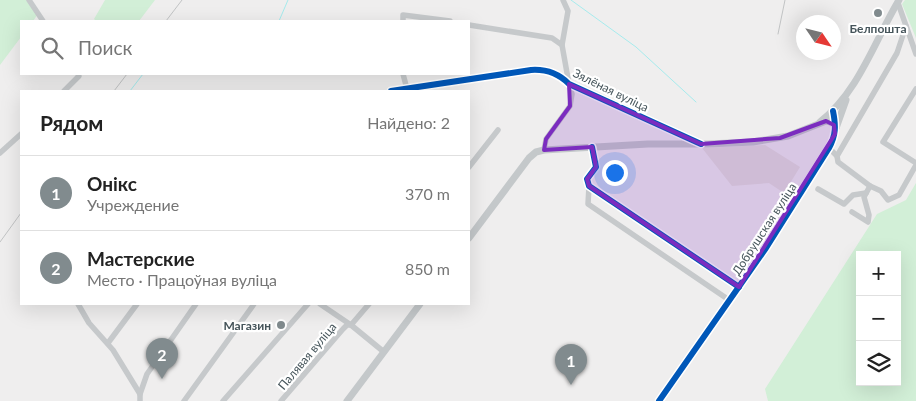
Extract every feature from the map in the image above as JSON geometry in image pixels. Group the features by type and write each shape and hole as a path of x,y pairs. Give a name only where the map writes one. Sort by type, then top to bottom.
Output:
{"main road":[{"path":"836,128 839,116 851,90 899,1"},
{"path":"470,237 529,158 536,152 592,146 753,142 780,138 802,131 818,123 833,111 851,90"},
{"path":"818,123 831,122 836,128"},
{"path":"347,401 419,305"}],"street":[{"path":"29,0 42,20"},
{"path":"544,150 546,139 570,106 572,94 562,45 568,11 563,0"},
{"path":"899,1 916,54"},
{"path":"403,18 434,20"},
{"path":"470,25 552,38 562,45"},
{"path":"837,156 897,53 906,26"},
{"name":"Зялёная вуліца","path":"399,90 535,70 554,72 569,84 701,144"},
{"path":"65,90 78,75"},
{"path":"403,75 407,89"},
{"path":"829,148 837,156 838,162 870,186 881,191 888,200 899,195 916,164 883,142 916,89"},
{"name":"Добрушская вуліца","path":"658,401 740,287 829,148 836,134 833,111"},
{"path":"470,166 498,130"},
{"path":"0,153 20,135"},
{"path":"592,146 596,167 587,179 589,186 588,204 730,300"},
{"path":"589,186 740,287"},
{"path":"852,212 868,222 870,216 864,196 870,186"},
{"path":"818,189 844,204 853,196 866,193"},
{"path":"79,305 89,323 108,343 140,394"},
{"path":"108,343 136,305"},
{"path":"140,401 140,394 147,374 195,305"},
{"path":"184,401 253,305"},
{"path":"223,401 307,305"},
{"path":"321,305 351,325 384,352"},
{"name":"Палявая вуліца","path":"282,401 343,329 347,325 351,325 367,305"}],"highlighted area":[{"path":"569,84 701,144 780,138 826,121 834,125 835,134 739,287 589,186 587,179 596,167 592,147 544,150 546,139 570,106"}],"shaded area":[{"path":"765,145 800,167 784,193 769,183 732,186 702,148"}],"green space":[{"path":"0,0 29,0 38,14 34,20 20,20 20,38 0,65"},
{"path":"105,0 155,0 140,20 94,19"},
{"path":"905,0 916,0 916,38 902,4"},
{"path":"916,183 916,401 768,401 765,389 877,214 906,200"}],"waterway":[{"path":"279,20 288,0"},
{"path":"571,0 636,47 696,102"},
{"path":"131,90 142,75"}],"railway":[{"path":"167,20 182,0"},
{"path":"778,34 785,0"},
{"path":"115,90 126,75"},
{"path":"0,242 20,214"}],"cycle path":[{"path":"398,90 531,70 542,70 556,74 569,84 701,144"},
{"path":"659,401 766,248 829,148 835,130 833,111"},
{"path":"592,147 596,167 587,179 589,186 739,287"}],"place":[{"name":"Белпошта","path":"878,13"},
{"name":"Магазин","path":"281,325"},
{"name":"Мастерские","path":"162,379"},
{"name":"Онікс","path":"571,385"}]}
